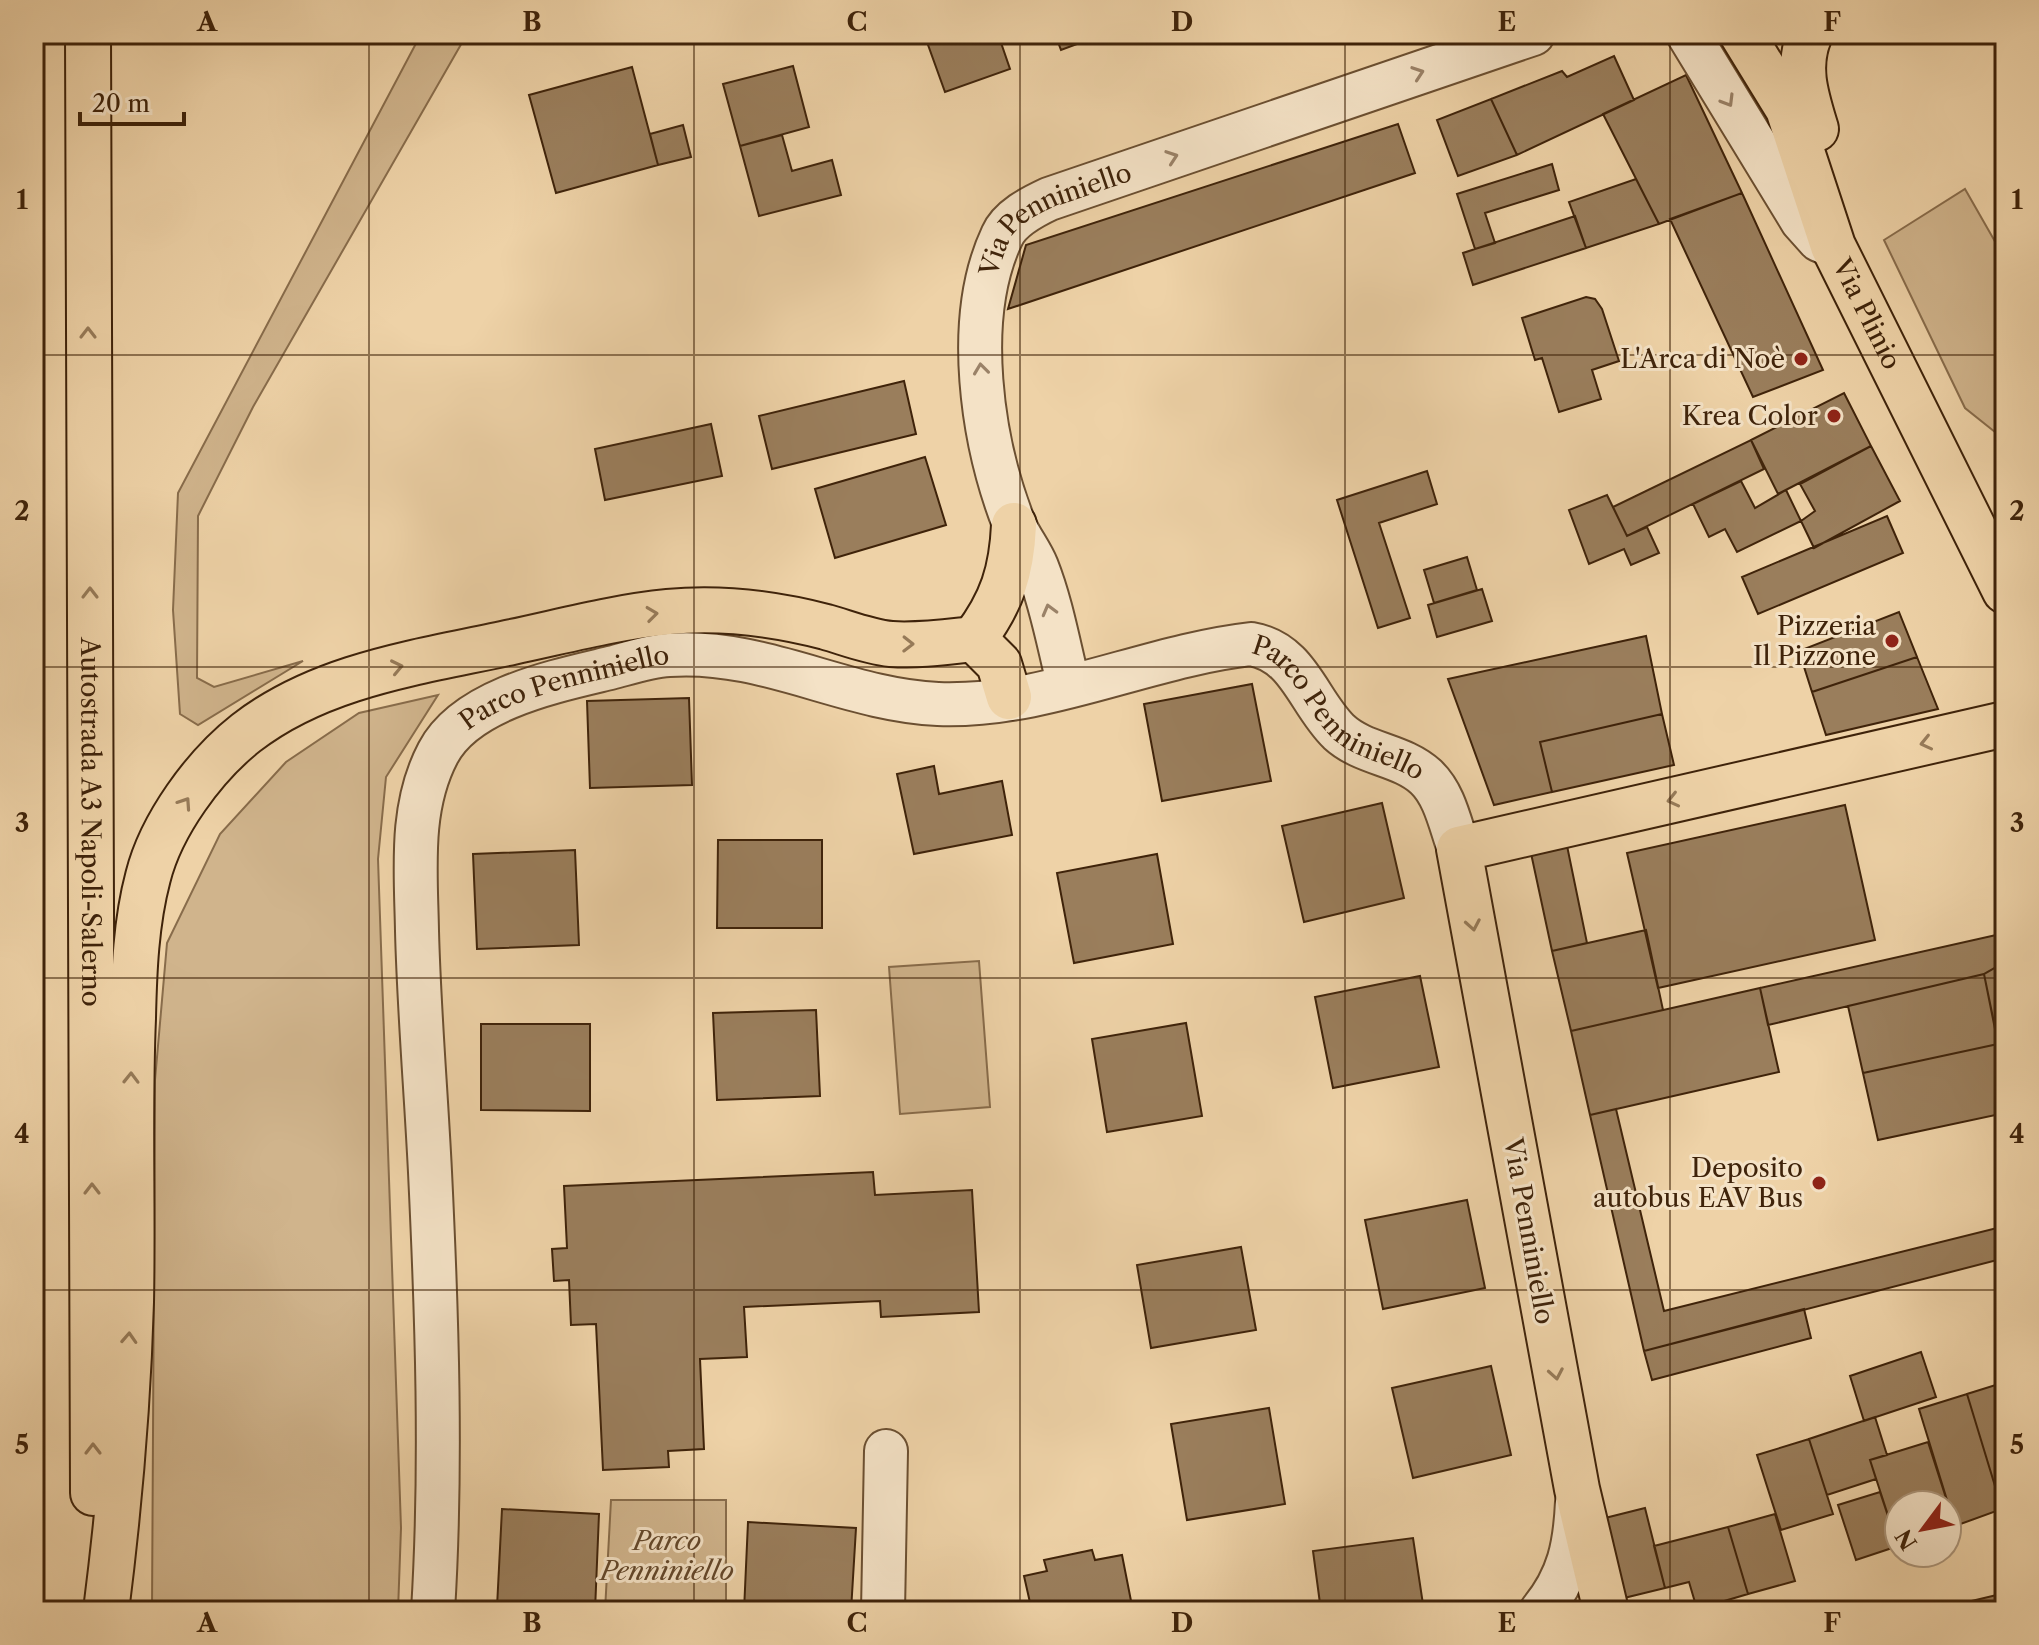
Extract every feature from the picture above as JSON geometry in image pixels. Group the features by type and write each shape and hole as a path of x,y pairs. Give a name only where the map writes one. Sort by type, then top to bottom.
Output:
{"main road":[{"name":"Autostrada A3 Napoli-Salerno","path":"88,34 93,1611"},
{"name":"Via Plinio","path":"1742,34 1788,109 1833,246 2005,591"},
{"name":"Via Plinio","path":"1810,34 1805,47 1802,83 1842,213 2005,541"},
{"path":"974,639 1002,599 1009,578 1014,525"},
{"path":"106,1611 120,1498 131,1303 131,1071 138,938 149,872 165,835 210,767 267,719 325,688 371,672 634,616 709,610 810,623 886,644 974,639 991,652 999,664 1009,697"},
{"path":"1459,849 2004,726"},
{"name":"Via Penniniello","path":"1459,849 1577,1489 1606,1611"}],"street":[{"name":"Via Penniniello","path":"1069,686 1037,566 1014,525 992,447 979,333 984,299 1002,234 1015,220 1049,199 1533,34"},
{"path":"1688,34 1802,221 1819,240 1833,246"},
{"name":"Parco Penniniello","path":"433,1611 438,1533 430,1176 416,859 419,803 439,750 473,717 520,690 666,655 729,656 786,668 841,688 888,700 942,704 1009,697 1069,686 1237,646 1266,647 1282,656 1299,675 1342,735 1360,746 1404,762 1425,776 1440,793 1459,849"},
{"path":"883,1611 886,1451"},
{"path":"1541,1611 1558,1591 1572,1558 1577,1489"}],"green space":[{"path":"421,34 467,34 253,407 198,516 197,678 214,687 303,661 198,725 180,714 173,610 178,493"},
{"path":"1965,189 2005,259 2005,440 1965,408 1884,240"},
{"path":"438,695 386,777 378,859 401,1528 398,1611 152,1611 155,1080 167,943 220,834 286,762 359,713"},
{"path":"979,961 990,1107 900,1114 889,967"},
{"name":"Parco Penniniello","path":"611,1500 726,1500 726,1611 605,1611"}],"building":[{"path":"948,34 998,34 1010,69 945,92 927,42"},
{"path":"1055,34 1100,34 1101,35 1061,50"},
{"path":"1614,56 1634,100 1517,155 1491,99 1562,71 1567,77"},
{"path":"793,66 809,127 740,146 723,84"},
{"path":"632,67 658,165 556,193 529,95"},
{"path":"1686,75 1742,193 1659,224 1603,114"},
{"path":"1491,99 1517,155 1458,176 1437,120"},
{"path":"1398,124 1415,173 1008,309 1026,245"},
{"path":"683,125 691,157 658,165 650,134"},
{"path":"782,135 792,171 832,160 841,195 759,216 740,146"},
{"path":"1552,164 1559,190 1485,213 1495,243 1475,249 1457,194"},
{"path":"1636,179 1659,224 1586,248 1569,202"},
{"path":"1742,193 1823,370 1753,397 1670,219"},
{"path":"1575,216 1586,248 1473,285 1463,253"},
{"path":"1586,297 1595,299 1602,309 1619,361 1592,370 1601,399 1559,412 1542,358 1535,360 1522,318"},
{"path":"904,381 916,434 772,469 759,416"},
{"path":"1844,393 1871,446 1778,494 1751,440"},
{"path":"711,424 722,476 605,500 595,449"},
{"path":"1751,440 1764,469 1627,536 1613,507"},
{"path":"1871,446 1900,501 1814,548 1801,521 1815,511 1800,484"},
{"path":"925,457 946,525 835,558 815,489"},
{"path":"1427,471 1437,504 1379,523 1410,618 1378,628 1337,500"},
{"path":"1741,481 1755,508 1786,490 1801,521 1737,552 1725,529 1709,537 1693,504"},
{"path":"1607,495 1627,536 1647,527 1659,553 1631,565 1624,549 1589,564 1569,510"},
{"path":"1887,516 1903,553 1758,614 1742,577"},
{"path":"1467,557 1477,590 1434,603 1424,570"},
{"path":"1482,589 1492,621 1437,637 1428,605"},
{"path":"1899,612 1917,657 1812,692 1799,651"},
{"path":"1646,636 1662,714 1540,742 1552,792 1494,805 1448,679"},
{"path":"1917,657 1938,709 1826,735 1812,692"},
{"path":"1252,684 1271,781 1162,801 1144,704"},
{"path":"689,698 692,785 590,788 587,701"},
{"path":"1662,714 1674,765 1552,792 1540,742"},
{"path":"934,766 939,794 1002,781 1012,835 914,854 897,774"},
{"path":"1382,803 1404,898 1304,922 1282,826"},
{"path":"1845,805 1875,940 1658,988 1627,853"},
{"path":"1565,836 1587,943 1552,951 1529,844"},
{"path":"718,840 822,840 822,928 717,928"},
{"path":"575,850 579,945 477,949 473,854"},
{"path":"1157,854 1173,944 1074,963 1057,873"},
{"path":"1646,930 1663,1010 1571,1031 1552,951"},
{"path":"2005,933 2005,962 1984,974 1768,1025 1760,988"},
{"path":"2005,962 2005,1076 1984,974"},
{"path":"1984,974 1998,1044 1863,1073 1848,1006"},
{"path":"1420,976 1439,1067 1333,1088 1315,997"},
{"path":"1760,988 1779,1072 1590,1115 1571,1031"},
{"path":"816,1010 820,1096 717,1100 713,1013"},
{"path":"1186,1023 1202,1116 1107,1132 1092,1039"},
{"path":"481,1024 590,1024 590,1111 481,1110"},
{"path":"1998,1044 2005,1076 2005,1113 1878,1140 1863,1073"},
{"path":"1616,1109 1664,1311 2005,1226 2005,1258 1644,1351 1590,1115"},
{"path":"873,1172 875,1195 972,1190 979,1312 881,1317 880,1301 744,1307 747,1357 700,1359 704,1449 668,1451 669,1467 603,1470 596,1324 571,1325 569,1280 554,1281 552,1249 567,1248 564,1186"},
{"path":"1467,1200 1485,1288 1383,1309 1365,1220"},
{"path":"1241,1247 1256,1330 1151,1348 1137,1265"},
{"path":"1804,1309 1811,1338 1652,1380 1644,1351"},
{"path":"1921,1352 1936,1397 1864,1421 1850,1376"},
{"path":"1491,1366 1511,1455 1413,1478 1392,1388"},
{"path":"2005,1382 2005,1508 2002,1509 1967,1394"},
{"path":"1967,1394 2002,1509 1963,1523 1963,1489 1944,1489 1919,1409"},
{"path":"1269,1408 1285,1504 1187,1520 1171,1424"},
{"path":"1875,1417 1887,1455 1870,1460 1876,1479 1827,1495 1809,1439"},
{"path":"1809,1439 1833,1514 1781,1530 1757,1455"},
{"path":"1928,1442 1943,1489 1883,1489 1883,1500 1870,1460"},
{"path":"1880,1492 1883,1501 1883,1551 1856,1560 1838,1505"},
{"path":"1645,1508 1665,1588 1624,1598 1605,1518"},
{"path":"502,1509 599,1514 595,1611 497,1607"},
{"path":"1775,1514 1795,1581 1748,1594 1728,1527"},
{"path":"748,1522 856,1528 851,1611 744,1611"},
{"path":"1728,1527 1748,1594 1697,1609 1689,1582 1665,1588 1654,1546"},
{"path":"1413,1538 1424,1611 1321,1611 1313,1551"},
{"path":"1092,1550 1095,1560 1122,1555 1133,1611 1023,1611 1031,1607 1024,1576 1047,1571 1044,1560"},
{"path":"2005,1593 2005,1611 1965,1611 1963,1603"}],"place":[{"name":"L'Arca di Noè","path":"1801,359"},
{"name":"Krea Color","path":"1834,416"},
{"name":"Pizzeria Il Pizzone","path":"1892,641"},
{"name":"Deposito autobus EAV Bus","path":"1819,1183"}]}
